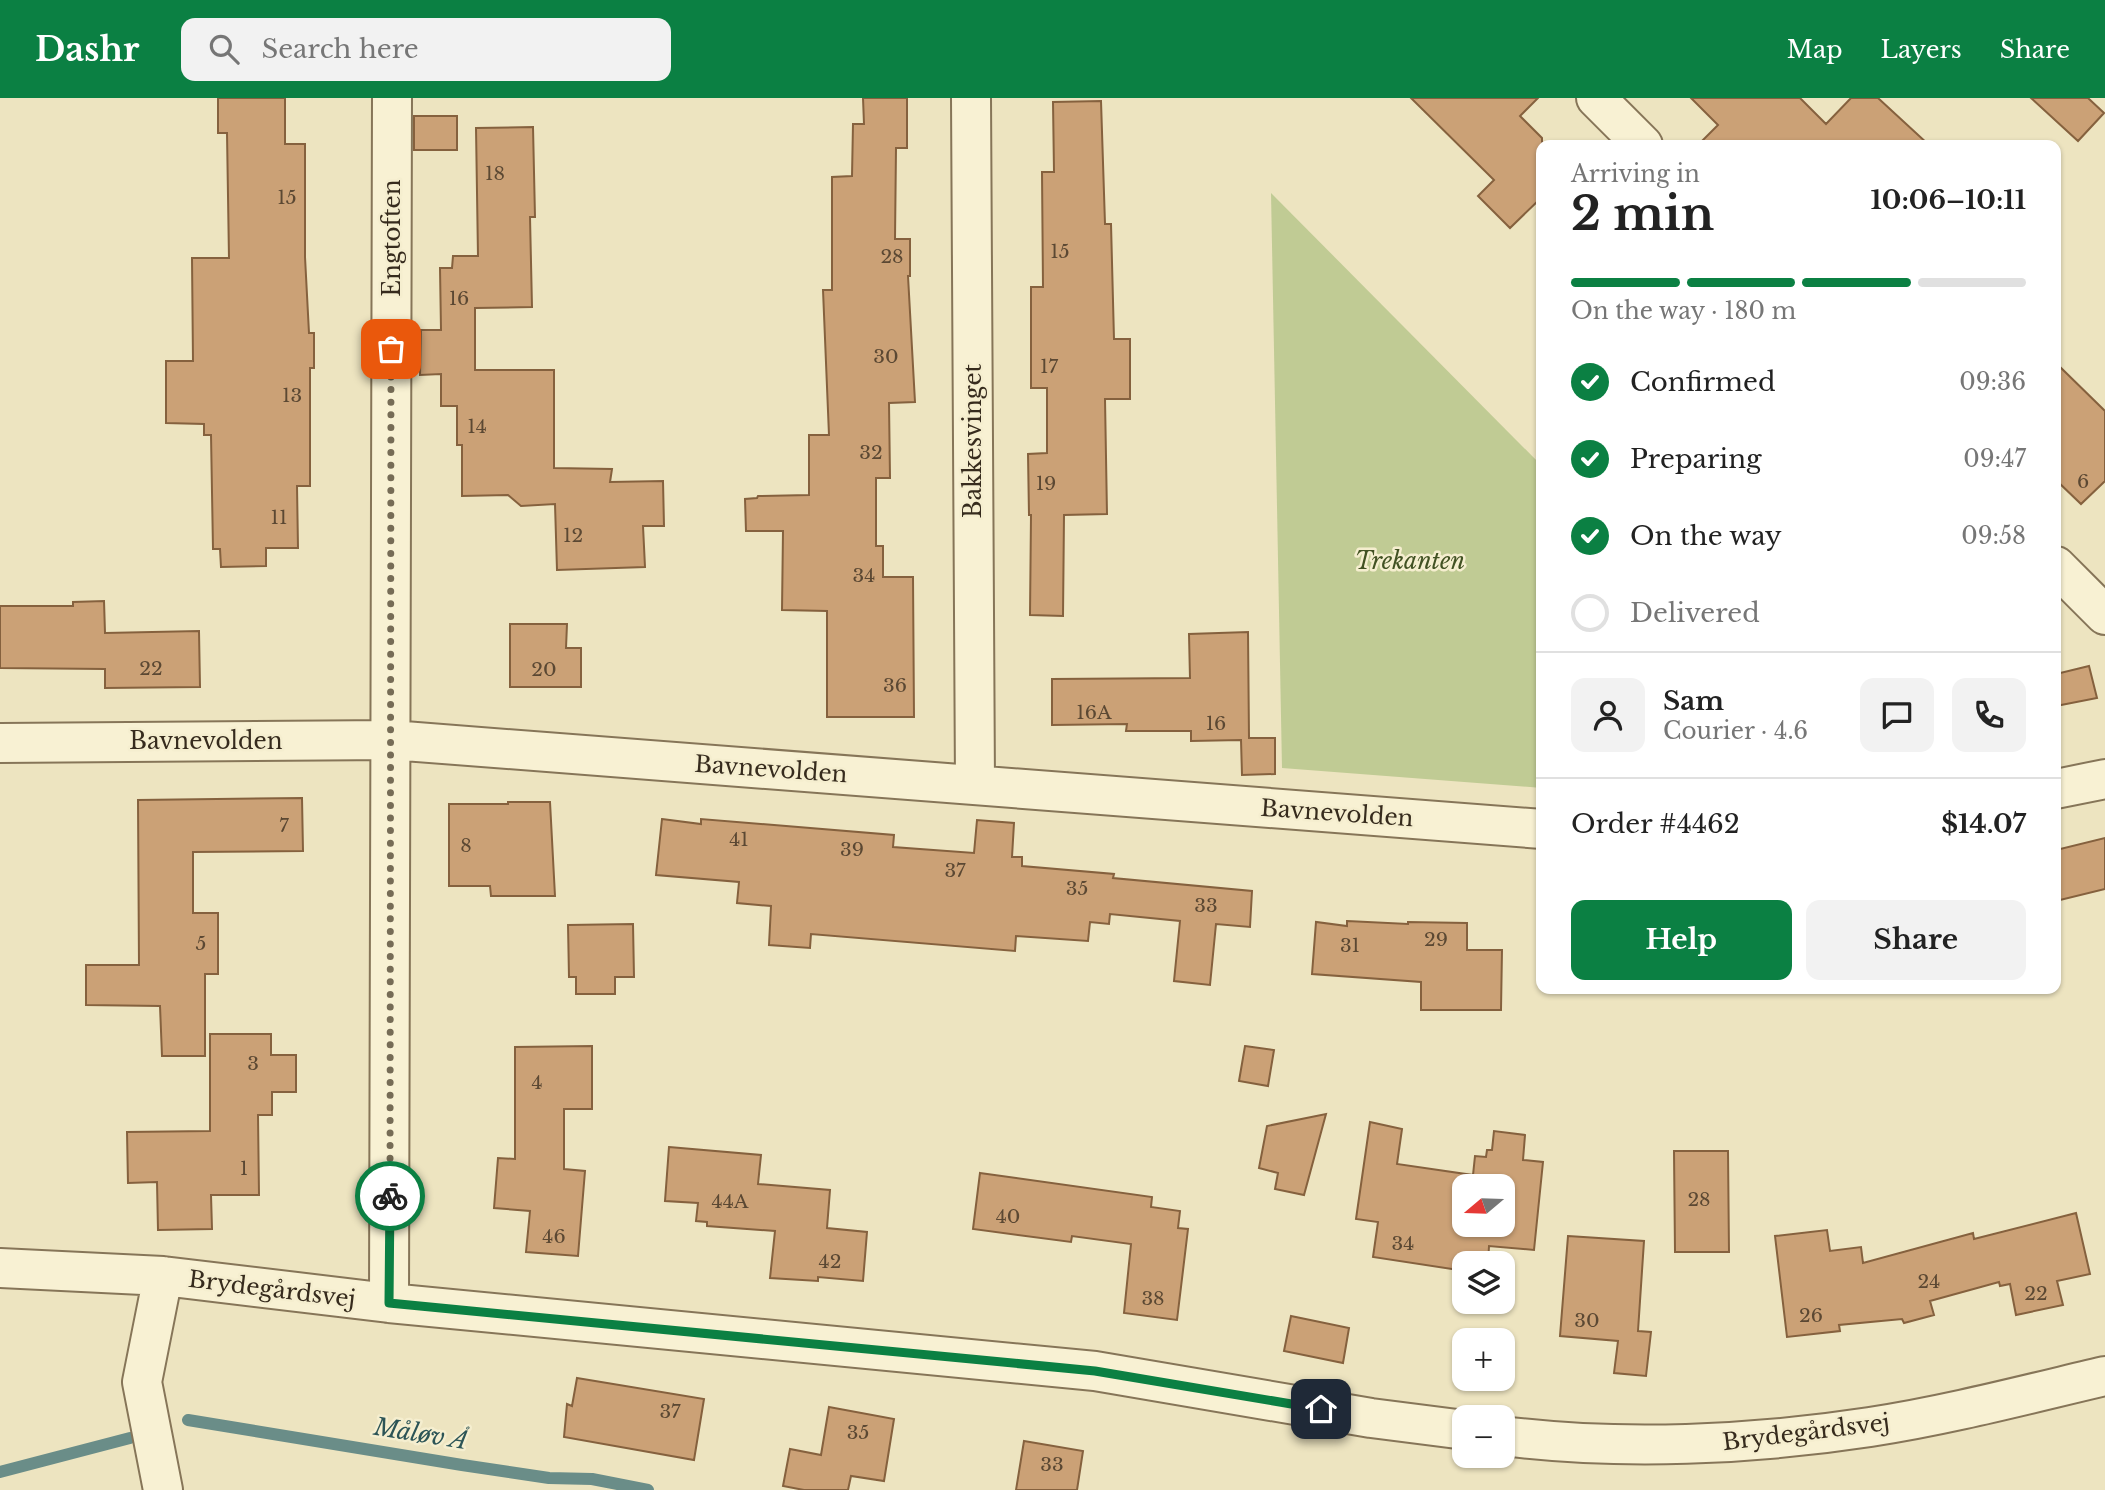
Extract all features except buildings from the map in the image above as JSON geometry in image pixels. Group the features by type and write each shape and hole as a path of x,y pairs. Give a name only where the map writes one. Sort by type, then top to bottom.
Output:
{"street":[{"name":"Engtoften","path":"389,1303 392,98"},
{"name":"Bakkesvinget","path":"971,98 975,785"},
{"path":"1596,98 1638,140"},
{"path":"2061,571 2105,615"},
{"name":"Bavnevolden","path":"0,743 391,740 1536,829"},
{"path":"2061,788 2105,779"},
{"name":"Brydegårdsvej","path":"0,1268 163,1276 389,1303 1095,1371 1371,1418 1452,1428"},
{"name":"Brydegårdsvej","path":"163,1276 142,1382 167,1481"},
{"name":"Brydegårdsvej","path":"1515,1437 1561,1443 1706,1443 1871,1427 2105,1376"}],"green space":[{"name":"Trekanten","path":"1271,193 1536,460 1536,788 1282,768"}],"waterway":[{"name":"Måløv Å","path":"188,1420 462,1465 549,1478 592,1479 648,1490"},
{"name":"Måløv Å","path":"0,1472 130,1438"}],"way so far":[{"path":"390,1196 391,349"}],"route":[{"path":"390,1196 389,1303 1095,1371 1321,1409"}]}
